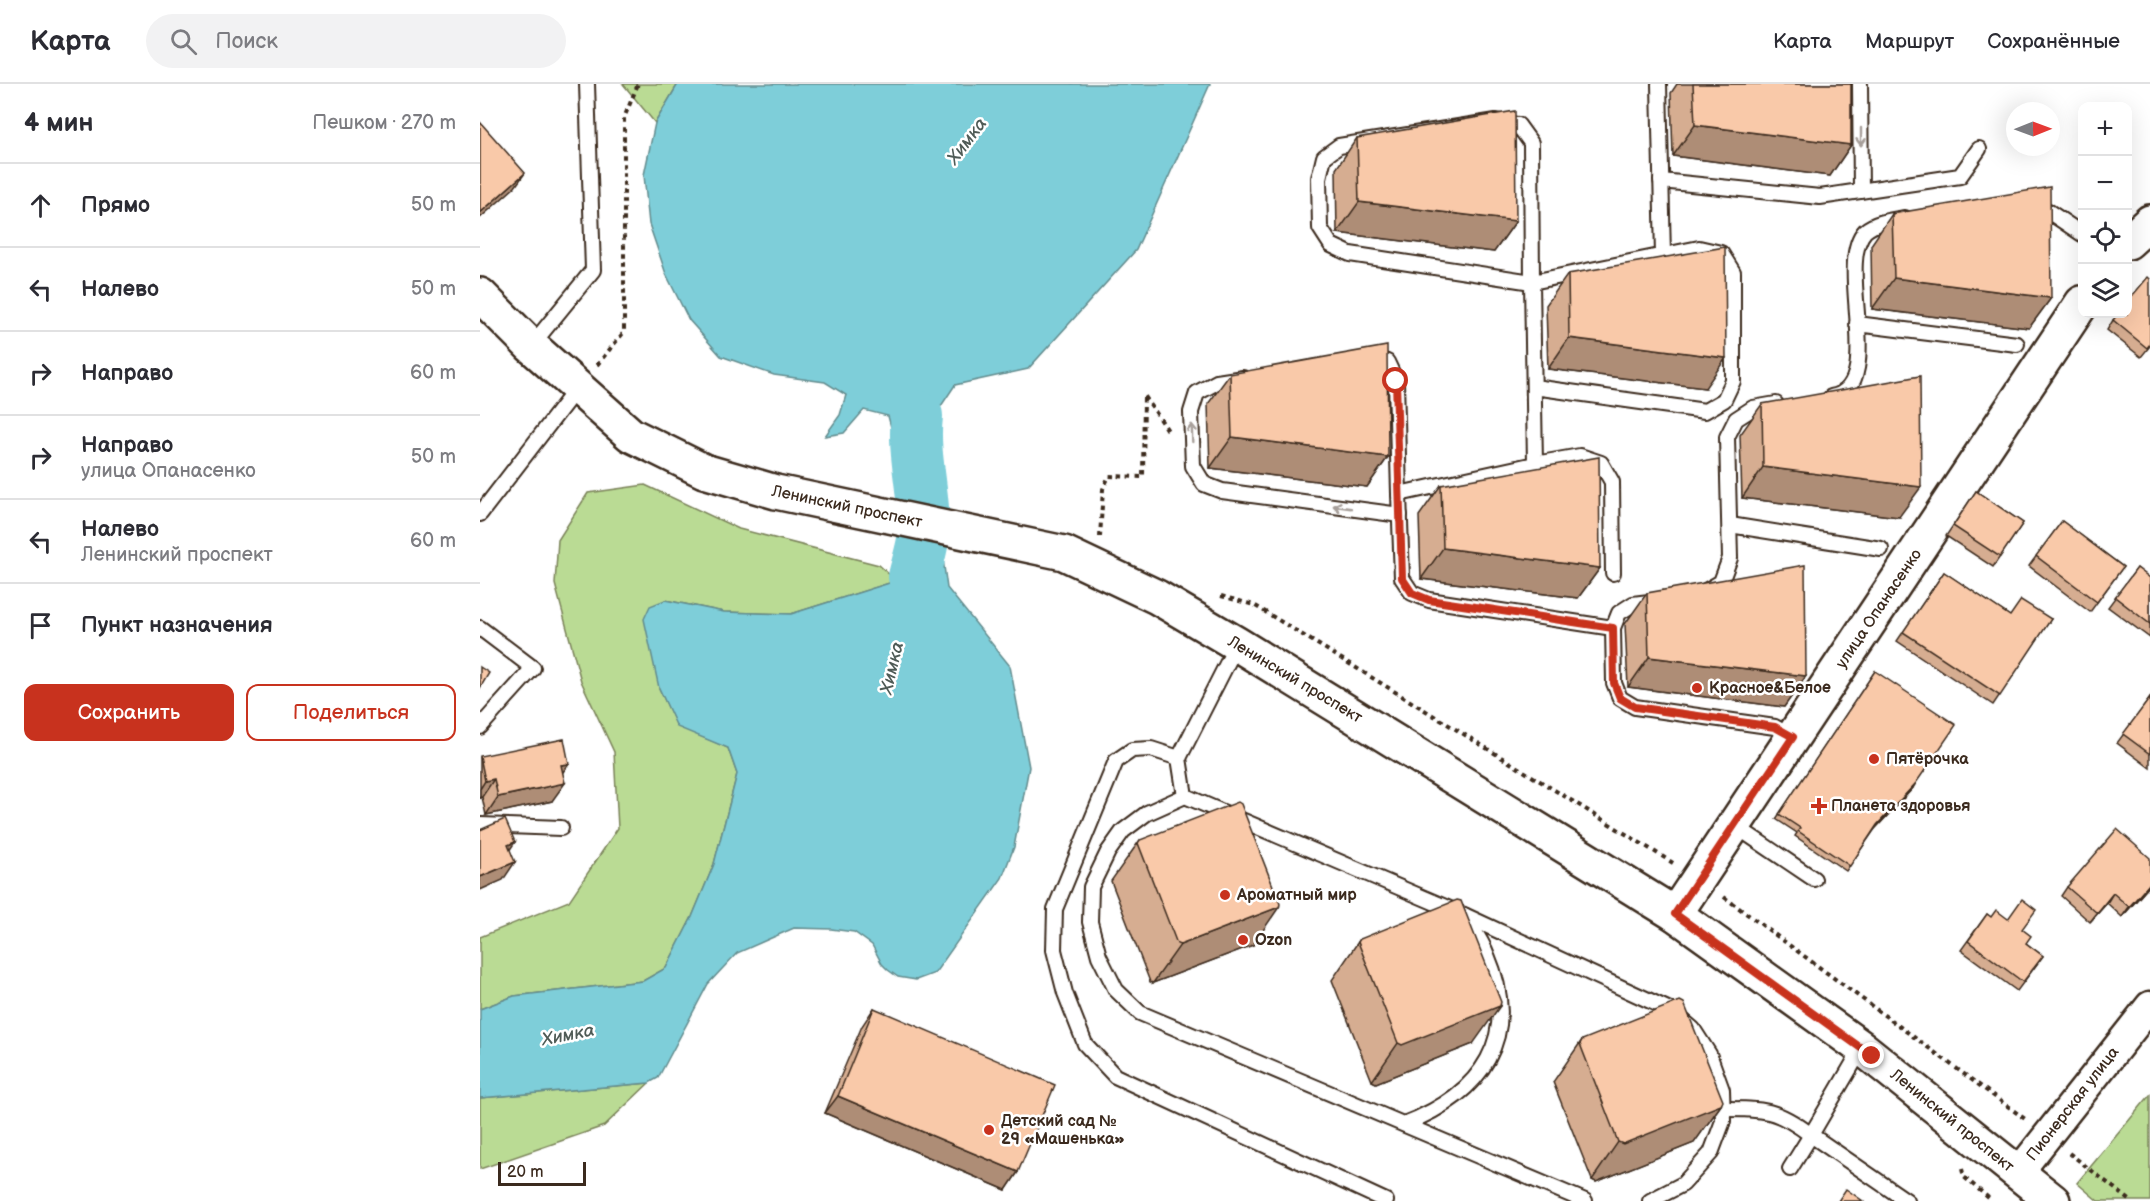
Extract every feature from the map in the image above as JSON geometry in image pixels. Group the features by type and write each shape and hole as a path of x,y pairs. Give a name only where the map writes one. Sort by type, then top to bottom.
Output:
{"main road":[{"path":"2132,238 2150,222"},
{"name":"Ленинский проспект","path":"480,295 531,346 631,435 704,471 776,492 1064,554 1157,597 1675,914 1862,1048 2053,1201"},
{"name":"улица Опанасенко","path":"1675,914 1725,827 1793,737 2078,309"}],"street":[{"name":"Пионерская улица","path":"2018,1173 2150,1006"}],"lane":[{"path":"531,346 593,270 587,84"},
{"path":"1659,84 1663,256"},
{"path":"1860,84 1861,191"},
{"path":"1534,387 1705,411 1724,400 1733,381 1733,272 1721,253 1699,248 1532,282 1350,254 1331,245 1320,228 1319,178 1324,157 1339,146 1496,121 1518,125 1531,143 1532,282 1535,464"},
{"path":"1661,181 1820,197 1960,176 1979,149"},
{"path":"2017,199 2039,203 2078,231"},
{"path":"1816,399 1838,396 1853,383 1858,364 1855,250 1866,231 1885,222 1918,216"},
{"path":"1857,324 2017,344"},
{"path":"1354,357 1366,355 1387,362 1396,381 1402,578 1412,593 1429,600 1613,628"},
{"path":"1251,376 1217,382 1197,393 1191,412 1193,466 1204,484 1222,491 1400,515"},
{"path":"480,514 577,388"},
{"path":"1690,596 1701,594 1721,582 1730,558 1727,437 1731,428 1736,419 1753,408 1785,403"},
{"path":"1399,494 1580,456 1601,463 1612,482 1613,573"},
{"path":"1730,525 1881,549"},
{"path":"1667,599 1633,604 1619,613 1613,628 1614,683 1620,698 1635,707 1775,727 1793,737"},
{"path":"480,628 533,668 480,727"},
{"path":"1185,796 1179,758 1237,644"},
{"path":"1179,758 1151,749 1132,750 1116,761 1055,909 1054,950 1065,993 1085,1044 1113,1082 1386,1201"},
{"path":"1585,1201 1140,1012 1116,990 1099,956 1090,922 1091,887 1107,852 1123,831 1148,813 1185,796 1464,915 1672,1011 1693,1029 1709,1054 1722,1090 1723,1121 1711,1153 1683,1184 1650,1201"},
{"path":"480,825 561,828"},
{"path":"1725,827 1814,879"},
{"path":"1404,1124 1426,1116 1450,1101 1477,1076 1493,1052 1501,1022 1498,987 1487,954 1464,915"},
{"path":"1790,1169 1862,1048"},
{"path":"1723,1109 1760,1109 1789,1118 1908,1201"}],"path":[{"path":"577,388 624,332 624,118 638,84"},
{"path":"1064,554 1100,538 1103,489 1109,476 1143,477 1144,395 1193,466"}],"green space":[{"path":"623,84 678,84 655,123"},
{"path":"645,485 739,529 879,565 896,581 791,614 724,612 665,600 659,688 677,726 728,748 737,774 714,864 692,917 666,968 643,981 514,996 480,1009 480,937 569,901 618,828 614,752 581,681 555,584 558,540 588,493"},
{"path":"649,1083 604,1126 480,1169 480,1098"},
{"path":"2150,1095 2150,1201 2098,1201 2077,1183"}],"water":[{"path":"678,84 1210,84 1136,250 1028,369 955,385 939,409 940,493 906,483 888,416 864,410 844,433 825,436 840,415 846,395 825,382 774,375 721,356 689,320 666,274 649,224 644,175 655,123"},
{"path":"903,534 941,544 947,588 1010,666 1029,767 1014,847 1002,878 935,973 916,980 898,977 882,964 872,945 854,932 794,928 737,953 708,984 658,1078 649,1083 480,1098 480,1009 514,996 643,981 666,968 692,917 714,864 737,774 728,748 677,727 659,688 644,619 650,606 665,600 724,612 791,614 896,581"}],"building":[{"path":"1693,84 1851,84 1851,145 1695,125"},
{"path":"1515,111 1516,221 1359,202 1357,138"},
{"path":"480,122 525,173 480,213"},
{"path":"2050,187 2051,298 1894,278 1892,214"},
{"path":"1725,247 1726,358 1569,338 1568,274"},
{"path":"2148,277 2150,279 2150,344 2147,348 2113,320 2115,318 2132,318 2132,296"},
{"path":"1387,346 1388,457 1232,437 1230,374"},
{"path":"1920,376 1921,487 1763,467 1762,404"},
{"path":"1599,457 1600,568 1443,548 1441,485"},
{"path":"1976,491 2023,523 2000,557 1953,526"},
{"path":"2062,521 2123,567 2097,602 2036,556"},
{"path":"1805,565 1806,676 1649,657 1647,593"},
{"path":"2137,568 2150,578 2150,624 2115,597"},
{"path":"1944,572 2010,616 2021,600 2051,619 2000,696 1903,632"},
{"path":"480,667 489,673 480,688"},
{"name":"Пятёрочка","path":"1875,671 1956,725 1916,783 1877,825 1850,866 1798,831 1800,828 1779,814"},
{"path":"2150,698 2150,754 2123,734"},
{"path":"564,739 569,764 561,765 565,783 498,797 494,779 485,781 480,756"},
{"path":"1238,802 1241,804 1280,904 1279,907 1180,945 1177,944 1138,843 1140,840"},
{"path":"505,819 515,842 508,845 515,862 480,877 480,830"},
{"path":"2117,829 2150,858 2150,883 2129,907 2113,893 2097,913 2067,887"},
{"path":"2022,899 2036,910 2022,929 2031,936 2026,943 2043,956 2023,982 1968,941 1987,914 1991,917 1996,910 2008,919"},
{"path":"1457,900 1461,901 1501,1002 1500,1006 1402,1045 1398,1043 1358,942 1360,939"},
{"path":"1680,1001 1684,1003 1723,1101 1721,1105 1623,1144 1618,1142 1580,1044 1582,1040"},
{"path":"874,1008 1055,1085 1018,1172 838,1096"},
{"path":"1846,1189 1863,1201 1838,1201"}],"waterway":[{"name":"Химка","path":"914,577 923,540 924,524 916,447 917,416"}],"place":[{"name":"Красное&Белое","path":"1697,688"},
{"name":"Пятёрочка","path":"1874,759"},
{"name":"Планета здоровья","path":"1819,806"},
{"name":"Ароматный мир","path":"1225,895"},
{"name":"Ozon","path":"1243,940"},
{"name":"Детский сад № 29 «Машенька»","path":"989,1130"}],"route":[{"path":"1396,381 1402,578 1412,593 1429,600 1613,628 1614,683 1620,698 1635,707 1775,727 1793,737 1675,914 1872,1056"}]}
